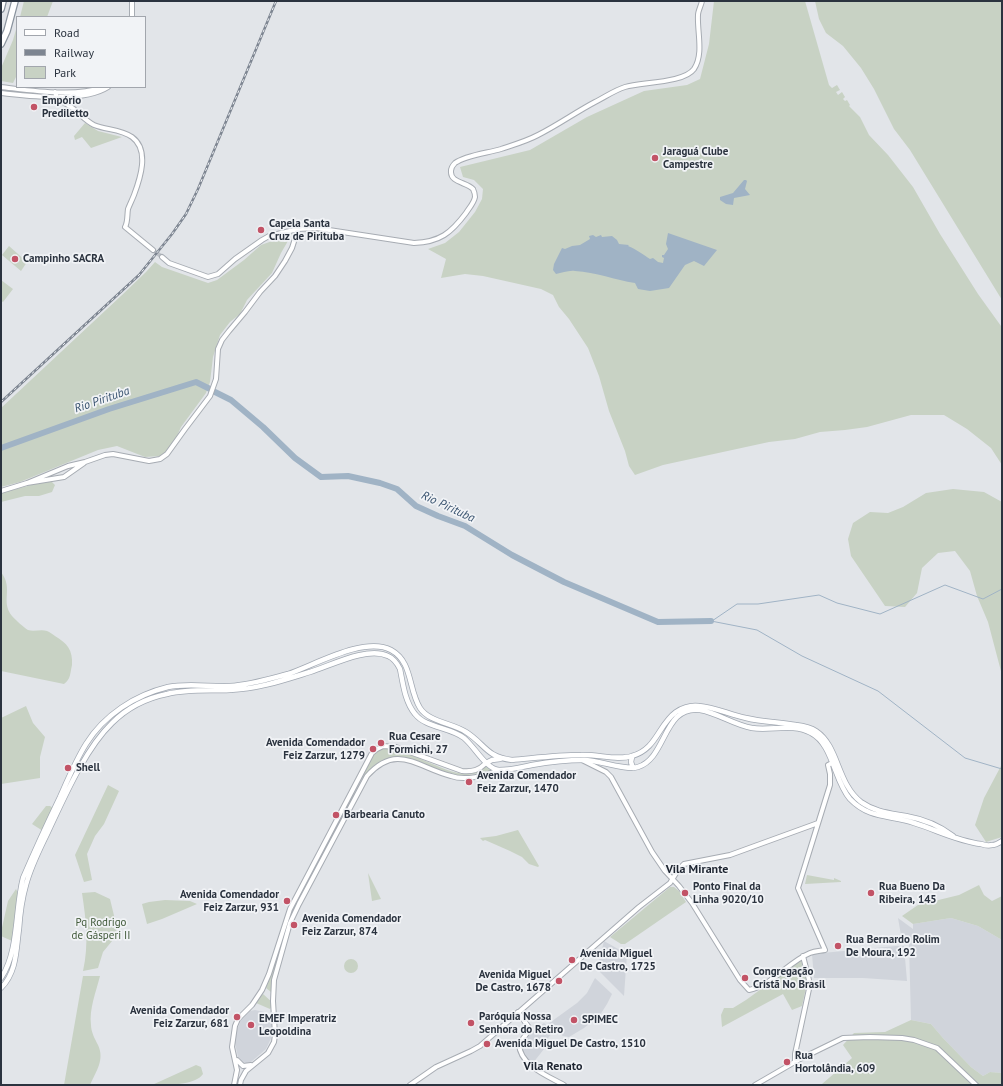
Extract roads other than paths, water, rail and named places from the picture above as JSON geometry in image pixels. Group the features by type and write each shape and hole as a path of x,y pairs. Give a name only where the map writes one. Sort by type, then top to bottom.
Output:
{"highway":[{"path":"1,9 3,1"},
{"path":"1,44 7,31 15,1"}],"main road":[{"path":"1,978 7,968 11,954 23,878 64,788 86,744 95,731 119,708 132,700 168,687 183,685 212,686 246,684 303,669 353,649 381,646 395,653 403,660 416,701 427,715 467,732 491,754 502,759 505,769"},
{"path":"1,988 7,981 14,967 26,882 48,832 94,744 112,722 133,706 151,698 197,690 231,690 262,686 373,652 380,653 393,659 400,669 408,702 418,718 462,737 486,763 498,770 582,760 599,761 633,768 643,765 649,760 674,721 683,713 695,710 709,712 754,728 801,729 810,732 822,743 843,788 850,799 858,806 876,815 918,824 969,843 993,845 1002,841"},
{"path":"486,763 496,759 512,760 583,755 625,758 632,757 644,752 676,712 697,706 757,721 791,724 812,729 824,738 832,763 855,797 860,801 879,811 914,818 943,828 957,839"},
{"path":"644,752 648,754 649,760"},
{"path":"632,757 631,762 633,768"},
{"path":"914,818 918,824"},
{"path":"918,824 926,822"}],"street":[{"path":"132,1 132,16"},
{"path":"162,257 169,263 188,270 212,276 218,274 235,259 269,236 298,229 316,228 414,243 427,243 444,236 458,223 474,201 475,197 472,188 454,179 451,170 453,164 463,159 502,149 538,136 572,114 626,87 682,78 690,74 698,60 698,14 702,1"},
{"path":"1,87 56,94 91,95 106,88"},
{"path":"1,92 22,95 50,96 98,88"},
{"path":"56,94 60,101"},
{"path":"50,96 76,110 88,121 132,137 138,144 142,162 141,174 129,207 125,227 153,250"},
{"path":"1,491 27,483 68,466 105,455 114,454 148,461 160,459 168,454 190,421 210,396 216,379 218,349 222,340 260,292 275,276 292,248 298,229"},
{"path":"27,483 64,477 85,462"},
{"path":"234,1085 237,1076 236,1058 232,1047 235,1026 238,1019 252,1004 262,990 269,974 290,909 372,753 383,746 390,746 462,771 473,771 479,769 486,763"},
{"path":"240,1085 243,1075 268,1053 274,1042 274,980 290,923 298,904 364,780 373,769 380,764 396,759 412,760 452,777 475,777 498,770"},
{"path":"582,760 606,772 611,777 652,852 671,881 679,886 692,904 740,980 749,990 760,986 803,956 813,952 825,950 798,888 830,785 832,763"},
{"path":"473,771 475,777"},
{"path":"410,1085 415,1083 436,1067 476,1049 614,928 671,881 684,864 730,855 818,823"},
{"path":"795,1062 796,1047 809,989 809,980 803,956"},
{"path":"518,1012 530,1029 520,1041 519,1047 525,1058 533,1068 564,1085"},
{"path":"755,1085 795,1062 843,1038 862,1037 902,1038 926,1043 936,1048 976,1085"},
{"path":"236,1058 243,1066 254,1064"}],"water":[{"path":"744,180 747,181 745,189 750,195 734,198 733,205 726,204 720,200 720,197 733,193"},
{"path":"668,233 717,250 704,266 694,261 685,265 669,288 650,291 638,289 635,283 598,274 568,271 556,274 553,270 554,264 562,248 565,249 580,245 590,239 589,236 593,235 596,237 601,235 602,237 612,236 619,244 629,245 628,246 650,259 653,258 658,262 663,263 664,258 662,255 664,255 668,249 666,244"}],"waterway":[{"name":"Rio Pirituba","path":"1,448 109,409 196,382 210,389"},
{"name":"Rio Pirituba","path":"215,392 231,400 263,427 295,458 321,477 348,476 380,483 397,489 416,506 465,526 512,555 564,582 658,622 711,621"},
{"path":"712,621 737,604 758,604 819,595 837,603 880,614 945,585 983,599 1002,589"},
{"path":"711,621 757,630 802,656 878,691 965,758 1002,769"}],"tunnel":[{"path":"153,250 162,257"}],"railway":[{"path":"1,402 139,275 186,214 198,189 276,1"}],"place":[{"name":"Empório Prediletto","path":"34,107"},
{"name":"Jaraguá Clube Campestre","path":"655,158"},
{"name":"Capela Santa Cruz de Pirituba","path":"261,230"},
{"name":"Campinho SACRA","path":"15,259"},
{"name":"Rua Cesare Formichi, 27","path":"381,743"},
{"name":"Avenida Comendador Feiz Zarzur, 1279","path":"373,749"},
{"name":"Shell","path":"68,768"},
{"name":"Avenida Comendador Feiz Zarzur, 1470","path":"469,782"},
{"name":"Barbearia Canuto","path":"336,815"},
{"name":"Ponto Final da Linha 9020/10","path":"685,893"},
{"name":"Rua Bueno Da Ribeira, 145","path":"871,893"},
{"name":"Avenida Comendador Feiz Zarzur, 931","path":"287,901"},
{"name":"Avenida Comendador Feiz Zarzur, 874","path":"294,925"},
{"name":"Rua Bernardo Rolim De Moura, 192","path":"838,946"},
{"name":"Avenida Miguel De Castro, 1725","path":"572,960"},
{"name":"Congregação Cristã No Brasil","path":"745,978"},
{"name":"Avenida Miguel De Castro, 1678","path":"559,981"},
{"name":"Avenida Comendador Feiz Zarzur, 681","path":"237,1017"},
{"name":"SPIMEC","path":"574,1020"},
{"name":"Paróquia Nossa Senhora do Retiro","path":"471,1023"},
{"name":"EMEF Imperatriz Leopoldina","path":"251,1025"},
{"name":"Avenida Miguel De Castro, 1510","path":"487,1044"},
{"name":"Rua Hortolândia, 609","path":"787,1062"}],"district":[{"name":"Vila Mirante","path":"697,870"},
{"name":"Vila Renato","path":"553,1067"}],"park label":[{"name":"Pq Rodrigo de Gásperi II","path":"101,929"}]}
